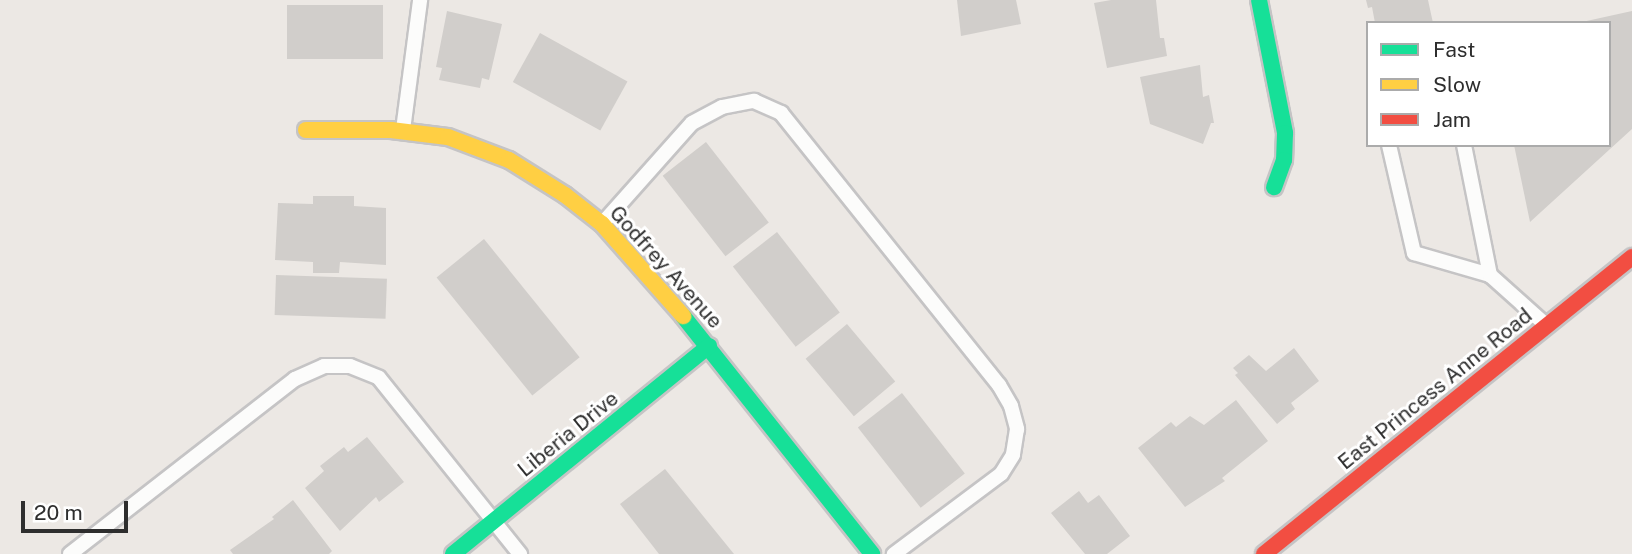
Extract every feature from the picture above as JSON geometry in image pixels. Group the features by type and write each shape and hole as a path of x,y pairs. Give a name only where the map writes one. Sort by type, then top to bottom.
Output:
{"street":[{"path":"1259,0 1285,132 1283,160 1274,187"},
{"name":"Godfrey Avenue","path":"306,130 403,131 448,137 509,160 565,195 603,224 709,346 872,554"},
{"name":"East Princess Anne Road","path":"1264,554 1632,257"},
{"name":"Liberia Drive","path":"453,554 709,346"}],"lane":[{"path":"403,131 420,0"},
{"path":"603,224 691,122 722,107 754,101 780,113 999,385 1011,406 1017,429 1013,455 1001,474 894,554"},
{"path":"1389,147 1414,253 1490,275 1547,326"},
{"path":"1464,147 1490,275"},
{"path":"71,554 295,379 324,366 349,366 379,378 520,554"}],"building":[{"path":"957,0 1016,0 1021,24 961,36"},
{"path":"1111,0 1156,0 1160,38 1164,38 1167,56 1107,68 1094,3"},
{"path":"1366,0 1428,0 1433,21 1375,21 1372,7 1368,8"},
{"path":"287,5 383,5 383,59 287,59"},
{"path":"447,11 502,24 489,80 482,78 480,88 439,80 442,68 436,67"},
{"path":"1632,11 1632,129 1530,222 1514,147 1611,147 1611,21 1587,21"},
{"path":"540,33 627,81 600,130 513,82"},
{"path":"1200,65 1203,97 1209,95 1214,123 1211,123 1203,144 1150,124 1140,77"},
{"path":"706,142 769,222 725,256 663,176"},
{"path":"313,196 354,196 354,206 386,208 386,265 340,262 339,273 313,273 313,262 275,260 278,203 313,204"},
{"path":"777,232 840,312 796,347 733,266"},
{"path":"484,239 580,357 532,396 437,277"},
{"path":"276,275 387,279 386,319 275,315"},
{"path":"847,324 895,381 854,416 806,359"},
{"path":"1294,348 1319,381 1291,403 1295,409 1277,424 1235,375 1238,373 1233,368 1249,355 1266,371"},
{"path":"902,393 965,473 921,508 858,427"},
{"path":"1236,400 1268,441 1222,478 1225,481 1185,507 1138,448 1171,422 1176,427 1190,416 1204,425"},
{"path":"367,437 404,482 379,502 376,497 340,531 305,488 324,471 320,466 344,447 348,452"},
{"path":"665,469 734,554 659,554 620,504"},
{"path":"1079,491 1088,503 1099,495 1130,536 1107,554 1085,554 1051,513"},
{"path":"293,500 332,551 329,554 233,554 230,550 274,519 272,517"}],"traffic: fast":[{"path":"1259,0 1285,133 1284,160 1274,187"},
{"path":"683,316 872,554"},
{"path":"453,554 709,346"}],"traffic: slow":[{"path":"306,130 391,130 448,137 509,160 565,195 602,224 683,316"}],"traffic: jam":[{"path":"1264,554 1632,257"}]}
